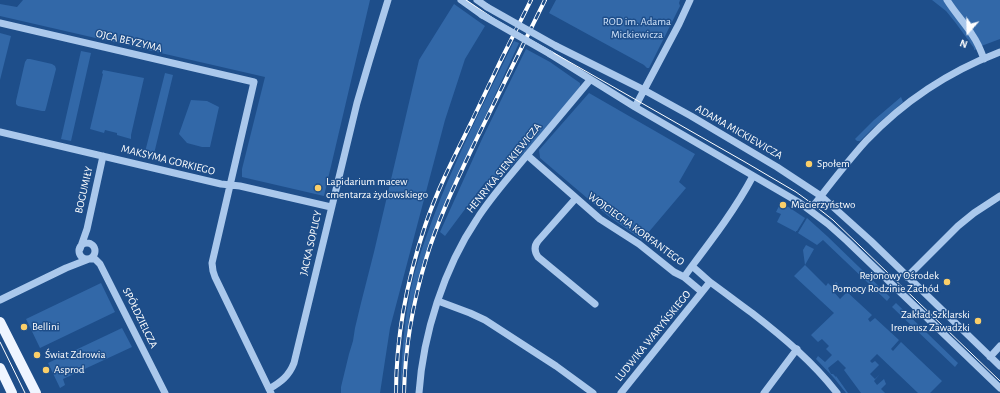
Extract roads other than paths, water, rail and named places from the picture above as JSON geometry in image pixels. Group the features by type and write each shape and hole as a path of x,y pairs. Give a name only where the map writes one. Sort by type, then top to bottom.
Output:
{"main road":[{"path":"0,322 36,393"},
{"path":"0,368 12,393"}],"street":[{"name":"JACKA SOPLICY","path":"270,391 286,377 291,371 294,363 331,207 363,82 388,0"},
{"path":"461,0 482,15 550,54 590,80 810,210 847,241 1000,388"},
{"name":"ADAMA MICKIEWICZA","path":"477,0 556,46 644,90 775,165 821,196 840,212 1000,366"},
{"path":"635,107 690,0"},
{"path":"947,0 978,43 984,59"},
{"name":"OJCA BEYZYMA","path":"0,23 254,82 231,185"},
{"path":"810,210 866,142 900,110 942,80 968,66 1000,52"},
{"name":"HENRYKA SIENKIEWICZA","path":"419,393 423,353 430,325 449,270 459,248 488,202 590,80"},
{"name":"MAKSYMA GORKIEGO","path":"0,132 221,184 244,187 331,207"},
{"name":"WOJCIECHA KORFANTEGO","path":"527,155 600,219 639,244 674,272 684,277"},
{"name":"BOGUMIŁY","path":"66,268 77,259 87,229 103,156"},
{"name":"LUDWIKA WARYŃSKIEGO","path":"702,292 684,277 728,218 753,176"},
{"path":"231,185 212,263 212,271 270,391"},
{"path":"907,277 958,226 974,213 1000,196"},
{"name":"WOJCIECHA KORFANTEGO","path":"576,198 536,243 535,250 538,257 595,304"},
{"name":"BOGUMIŁY","path":"87,229 88,236 94,247"},
{"path":"90,244 94,247 95,253 90,259 82,258 79,251 82,246 90,244"},
{"name":"BOGUMIŁY","path":"0,300 66,268 90,259"},
{"name":"SPÓŁDZIELCZA","path":"90,259 98,261 102,266 165,393"},
{"path":"692,266 710,282 797,349 825,378 837,393"},
{"name":"LUDWIKA WARYŃSKIEGO","path":"621,393 710,282"},
{"path":"438,301 485,320 556,366 593,393"},
{"path":"990,356 1000,346"},
{"path":"764,393 797,349"}],"tram line":[{"path":"466,0 496,20 796,192 833,220 1000,381"},
{"path":"0,342 25,393"}],"railway":[{"path":"396,393 400,329 413,267 425,226 446,174 531,0"},
{"path":"404,393 410,325 421,275 431,243 443,212 478,136 545,0"}],"place":[{"name":"Społem","path":"809,164"},
{"name":"Lapidarium macew cmentarza żydowskiego","path":"318,188"},
{"name":"Macierzyństwo","path":"783,205"},
{"name":"Rejonowy Ośrodek Pomocy Rodzinie Zachód","path":"947,282"},
{"name":"Zakład Szklarski Ireneusz Zawadzki","path":"978,321"},
{"name":"Bellini","path":"24,327"},
{"name":"Świat Zdrowia","path":"37,355"},
{"name":"Asprod","path":"46,370"}],"park label":[{"name":"ROD im. Adama Mickiewicza","path":"637,28"}]}
